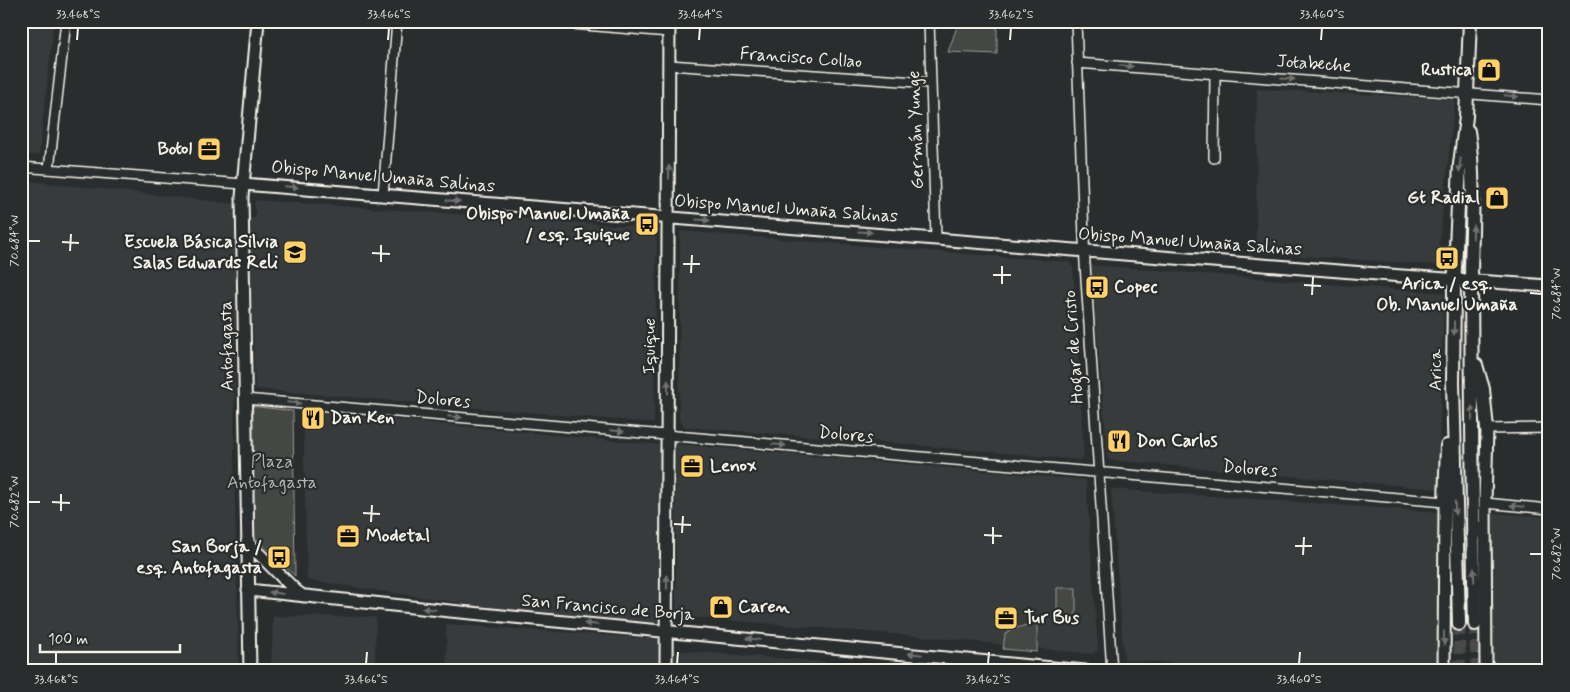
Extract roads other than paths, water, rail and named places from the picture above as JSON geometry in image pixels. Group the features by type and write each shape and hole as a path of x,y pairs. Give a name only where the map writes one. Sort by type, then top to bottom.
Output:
{"main road":[{"name":"Arica","path":"1458,624 1453,382 1454,280 1460,164 1466,117 1470,21"},
{"name":"Arica","path":"1466,117 1472,157 1474,190 1471,281 1472,530 1475,624"},
{"path":"1472,350 1483,390 1487,429"},
{"path":"1445,502 1448,423 1453,382"}],"street":[{"path":"49,169 66,21"},
{"name":"Antofagasta","path":"250,671 243,184 258,21"},
{"path":"384,195 397,21"},
{"path":"535,21 669,27"},
{"name":"Germán Yunge","path":"929,21 936,238"},
{"name":"Hogar de Cristo","path":"1076,21 1084,251 1112,671"},
{"name":"Iquique","path":"666,671 669,27"},
{"name":"Jotabeche","path":"1077,62 1549,100"},
{"name":"Francisco Collao","path":"669,65 931,84"},
{"path":"1214,158 1215,73"},
{"name":"Obispo Manuel Umaña Salinas","path":"21,167 1549,286"},
{"name":"Dolores","path":"245,399 1445,502"},
{"path":"1486,671 1485,503 1487,429 1549,428"},
{"path":"1444,671 1445,502"},
{"path":"1485,503 1549,509"},
{"path":"247,542 304,597"},
{"name":"San Francisco de Borja","path":"248,590 304,597 1085,671"}],"tunnel":[{"path":"1459,624 1460,671"},
{"path":"1475,624 1477,671"}],"place":[{"name":"Rustica","path":"1489,70"},
{"name":"Botol","path":"209,149"},
{"name":"Gt Radial","path":"1497,198"},
{"name":"Obispo Manuel Umaña / esq. Iquique","path":"647,224"},
{"name":"Escuela Básica Silvia Salas Edwards Reli","path":"295,252"},
{"name":"Arica / esq. Ob. Manuel Umaña","path":"1447,258"},
{"name":"Copec","path":"1097,287"},
{"name":"Dan Ken","path":"313,418"},
{"name":"Don Carlos","path":"1119,441"},
{"name":"Lenox","path":"692,466"},
{"name":"Modetal","path":"348,536"},
{"name":"San Borja / esq. Antofagasta","path":"279,557"},
{"name":"Caren","path":"721,607"},
{"name":"Tur Bus","path":"1006,618"}],"park label":[{"name":"Plaza Antofagasta","path":"272,472"}]}
